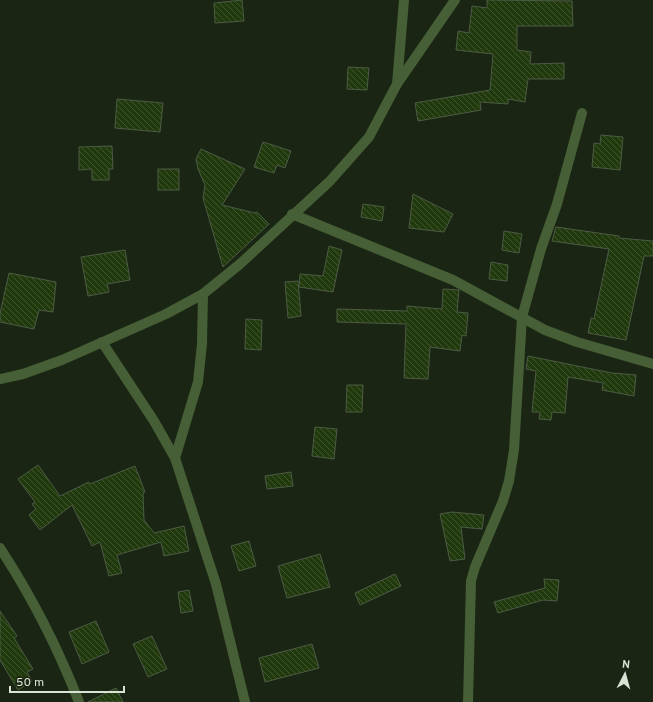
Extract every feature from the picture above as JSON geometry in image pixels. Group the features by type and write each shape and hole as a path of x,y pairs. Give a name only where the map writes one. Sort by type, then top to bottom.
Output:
{"street":[{"path":"397,84 404,0"},
{"path":"0,379 23,374 62,360 166,314 203,294 240,264 292,214 330,181 369,137 397,84 455,0"},
{"path":"468,702 471,581 503,501 509,481 514,450 522,317 541,249 557,204 582,113"},
{"path":"292,214 453,280 545,330 577,342 653,364"},
{"path":"176,458 198,382 202,344 203,294"},
{"path":"102,342 154,421 176,458 216,584 245,702"},
{"path":"0,548 28,591 66,669 79,702"}],"building":[{"path":"242,0 244,21 215,23 214,3"},
{"path":"487,0 572,1 573,26 517,26 517,50 531,52 530,64 564,63 564,79 528,79 525,102 508,99 508,104 480,102 481,110 418,121 415,103 490,90 493,54 456,50 458,31 469,33 472,6 487,8"},
{"path":"348,67 369,68 367,90 347,89"},
{"path":"117,99 163,103 160,132 115,128"},
{"path":"601,135 623,137 620,170 592,167 594,143 600,144"},
{"path":"263,142 291,151 285,168 277,165 274,173 254,167"},
{"path":"112,146 113,169 109,169 109,180 92,180 92,169 79,170 79,147"},
{"path":"201,149 245,169 222,205 255,213 257,212 269,224 223,267 203,198 205,185 198,169 196,159"},
{"path":"158,169 179,169 179,190 158,190"},
{"path":"413,194 453,214 444,232 409,228"},
{"path":"363,204 384,207 382,221 361,217"},
{"path":"556,227 619,236 619,238 653,241 653,256 644,256 626,340 588,333 591,318 594,319 609,249 552,241"},
{"path":"504,231 522,234 519,253 502,250"},
{"path":"329,246 342,250 333,292 299,287 300,274 323,276"},
{"path":"125,250 130,280 107,284 109,292 88,296 81,257"},
{"path":"491,262 508,265 507,281 489,279"},
{"path":"9,273 56,282 53,312 39,310 34,329 0,322 0,314"},
{"path":"298,281 301,316 288,318 285,282"},
{"path":"443,289 459,290 457,312 468,313 466,336 462,335 460,351 430,347 428,379 404,378 406,324 337,322 337,309 407,311 407,306 442,309"},
{"path":"246,319 262,320 261,350 245,349"},
{"path":"528,356 612,373 636,375 634,396 602,390 603,383 568,377 565,413 552,412 551,420 539,419 540,412 532,412 536,371 526,369"},
{"path":"347,385 363,385 362,412 346,412"},
{"path":"315,427 337,429 334,459 312,456"},
{"path":"38,465 60,496 89,482 90,484 135,466 145,492 143,493 144,520 154,533 184,526 189,551 164,556 161,542 117,555 122,573 109,576 100,542 92,546 72,505 40,530 29,515 36,509 32,504 35,502 18,479"},
{"path":"291,472 293,486 267,489 265,476"},
{"path":"452,512 484,515 482,529 461,527 465,559 450,561 440,514"},
{"path":"249,541 256,566 239,571 231,546"},
{"path":"320,554 330,587 287,598 278,566"},
{"path":"395,574 401,586 360,605 355,593"},
{"path":"544,579 559,580 557,601 543,600 498,613 494,602 545,588"},
{"path":"189,590 193,611 181,613 178,592"},
{"path":"0,611 17,636 14,638 33,669 27,672 32,681 18,690 0,660"},
{"path":"96,621 109,652 82,664 69,632"},
{"path":"152,636 167,669 148,677 133,644"},
{"path":"312,644 319,668 265,682 259,658"},
{"path":"116,688 123,702 88,702"}]}
